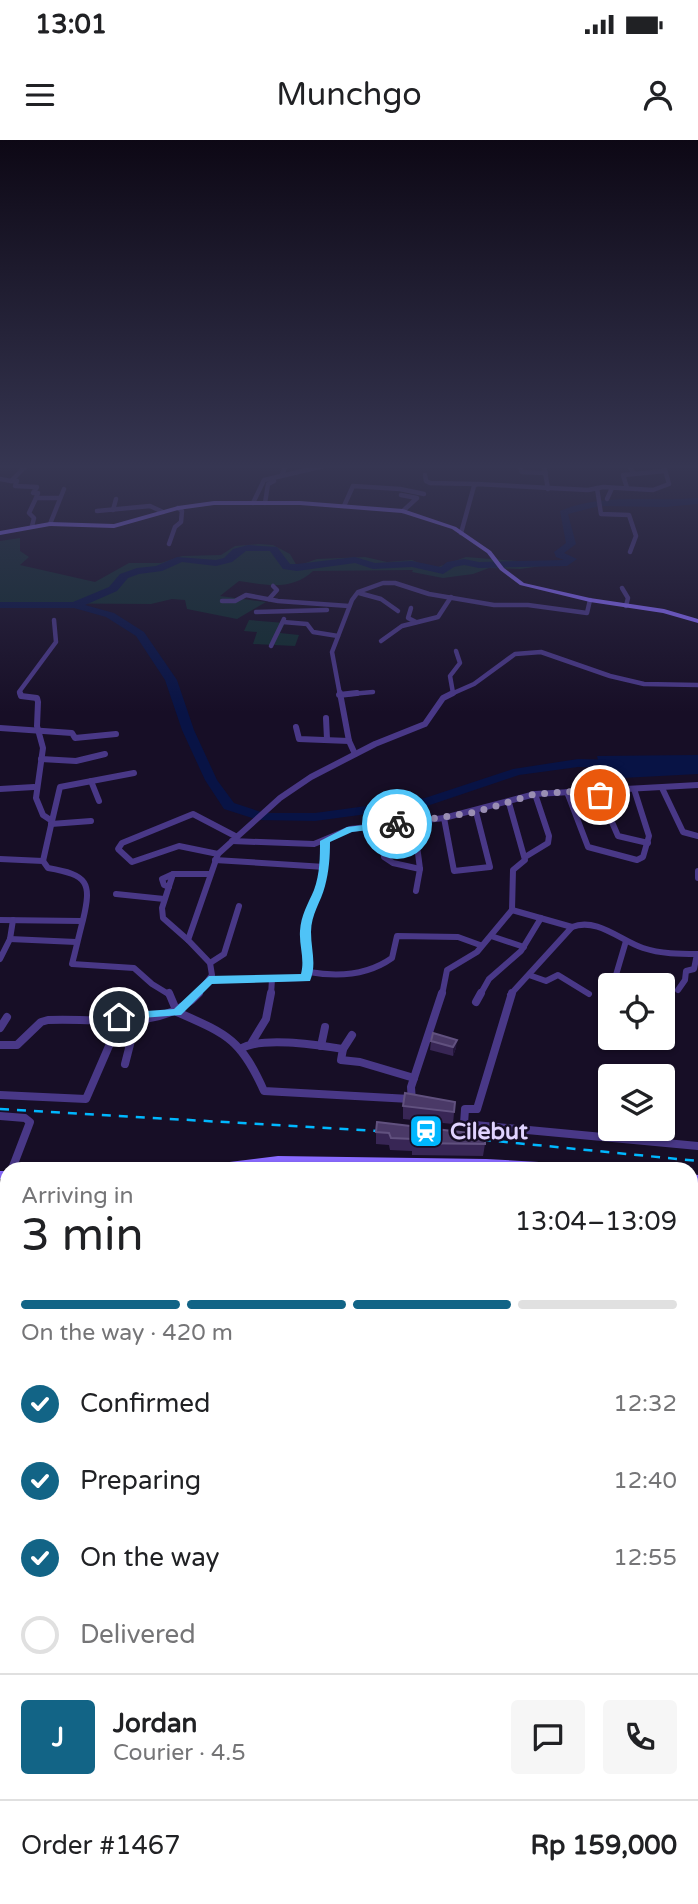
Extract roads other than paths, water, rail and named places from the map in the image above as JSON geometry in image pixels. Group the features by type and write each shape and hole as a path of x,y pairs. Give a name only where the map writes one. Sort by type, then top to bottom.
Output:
{"main road":[{"path":"481,548 522,584 590,600 664,611 698,621"},
{"path":"262,1162 329,1162"}],"street":[{"path":"355,754 349,741 332,652 349,606 358,592 383,583 394,583 451,597 505,606 546,607 580,614 587,613 590,600"},
{"path":"269,599 277,590 273,586"},
{"path":"622,587 628,598 626,606"},
{"path":"358,592 381,600 398,611"},
{"path":"222,601 235,601 242,595 278,601 349,606"},
{"path":"381,641 402,626 438,617 451,597"},
{"path":"277,612 278,601"},
{"path":"300,612 302,601"},
{"path":"411,608 408,618 415,622"},
{"path":"256,612 327,610"},
{"path":"271,646 287,612"},
{"path":"52,823 41,810 34,787 43,749 38,731 37,698 21,696 19,692 57,641 54,620"},
{"path":"283,622 307,624 313,632 338,636"},
{"path":"453,693 450,676 460,663 456,651"},
{"path":"188,940 217,857 234,839 292,789 355,754 425,724 438,703 474,684 515,654 529,651 556,656 610,676 644,684 698,685"},
{"path":"339,695 373,692"},
{"path":"326,718 327,739"},
{"path":"296,727 299,739 349,741"},
{"path":"0,728 72,733 75,738 116,734"},
{"path":"41,759 76,761 105,754"},
{"path":"134,773 60,788 43,861 48,868 71,872 86,884 89,894 72,964 134,968 152,984 166,990 173,998 177,1012"},
{"path":"91,781 99,802"},
{"path":"324,867 217,857 179,846 132,862 118,849 122,843 193,814 234,839 296,844 325,841 350,829 476,812 535,794 696,785 698,794"},
{"path":"0,789 34,787"},
{"path":"662,788 683,832 698,836"},
{"path":"567,792 588,847 637,860 643,858 649,836 634,789"},
{"path":"598,790 618,836 648,843"},
{"path":"525,857 548,843 549,836 535,794"},
{"path":"410,1099 414,1078 440,1005 447,970 453,964 477,953 480,944 491,936 512,910 513,870 523,864 525,857 509,803"},
{"path":"444,818 454,871 489,867 476,812"},
{"path":"52,823 90,821"},
{"path":"414,822 419,869 416,891"},
{"path":"381,825 384,857 393,863 419,869"},
{"path":"209,980 306,978 309,972 305,932 309,910 320,889 325,841"},
{"path":"0,859 43,861"},
{"path":"698,870 698,878"},
{"path":"177,1012 209,980 212,969 210,963 188,940 163,918 164,899 173,874 210,874"},
{"path":"116,894 164,899"},
{"path":"210,963 224,954 239,906"},
{"path":"512,910 572,927 576,924 590,924 650,949 698,954 694,969 686,971 685,980 678,990"},
{"path":"476,1002 489,979 524,947 541,918"},
{"path":"0,920 81,921"},
{"path":"0,959 10,939 13,920"},
{"path":"452,1107 477,1109 509,996 547,953 571,933 572,927"},
{"path":"309,972 322,975 345,974 375,966 392,958 396,952 397,936 458,937 480,944"},
{"path":"491,936 524,947"},
{"path":"10,939 76,942"},
{"path":"617,973 626,941"},
{"path":"529,975 546,981 558,975 589,994"},
{"path":"240,1049 252,1042 267,1021 271,1007 272,979"},
{"path":"0,1045 16,1045 48,1020 137,1017 177,1012 224,1033 251,1061 261,1087 269,1093 375,1095 410,1099 426,1104"},
{"path":"0,1028 6,1017"},
{"path":"125,1064 137,1017"},
{"path":"321,1046 326,1027"},
{"path":"352,1035 343,1049 341,1060 360,1062 414,1078"},
{"path":"0,1095 86,1100 112,1039"},
{"path":"252,1042 274,1045 293,1042 343,1049"},
{"path":"465,1109 464,1124 698,1146"},
{"path":"0,1116 25,1118 30,1122 15,1162"}],"waterway":[{"path":"75,605 113,589 124,576 137,571 158,569 181,559 216,563 228,560 246,548"},
{"path":"267,548 273,549 287,567 355,560 373,566 412,564 443,571 451,564 464,562 479,565 567,563 572,559 560,555 559,552 565,548"},
{"path":"0,605 75,605"},
{"path":"75,605 110,615 140,634 171,680 188,730 211,780 229,806 263,817 315,817 427,802 517,772 578,763 619,764"}],"railway":[{"path":"0,1109 395,1132"},
{"path":"465,1138 698,1161"}],"place":[{"name":"Cilebut","path":"426,1131"}]}
